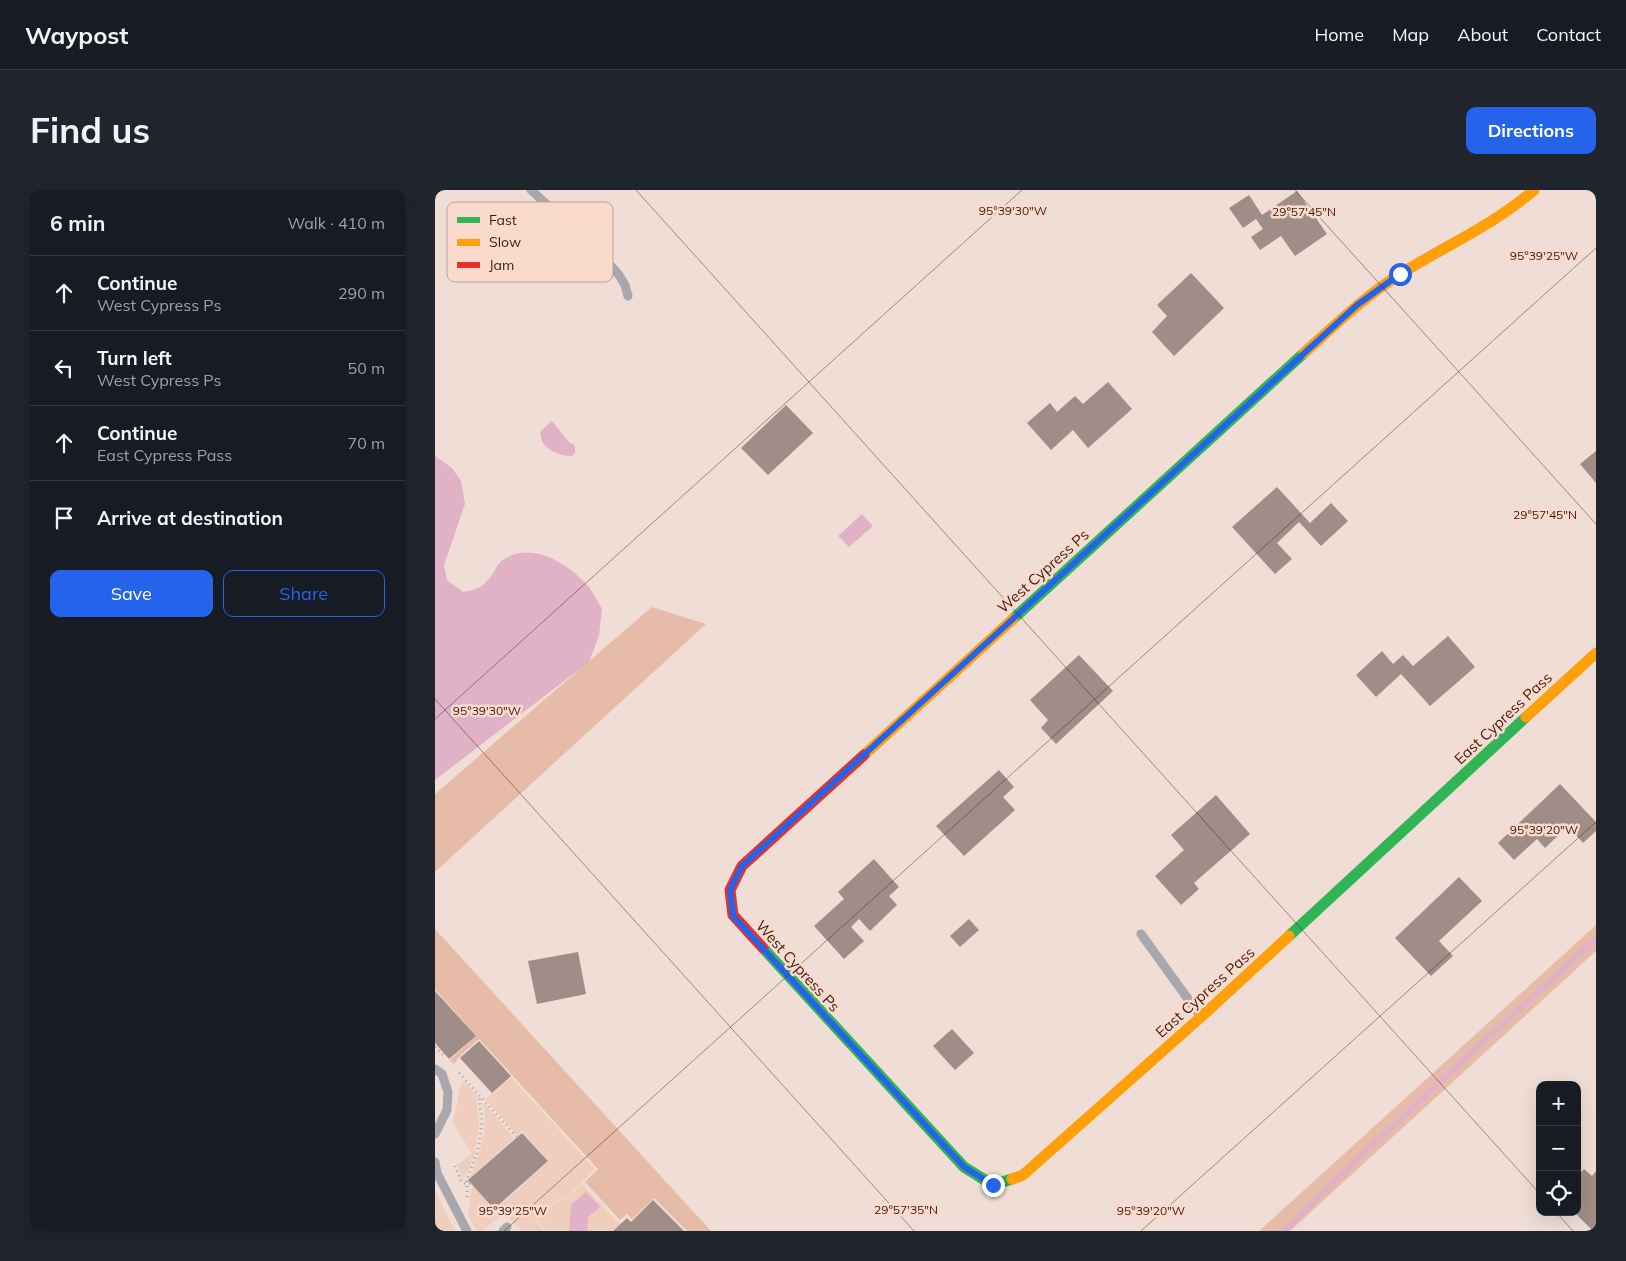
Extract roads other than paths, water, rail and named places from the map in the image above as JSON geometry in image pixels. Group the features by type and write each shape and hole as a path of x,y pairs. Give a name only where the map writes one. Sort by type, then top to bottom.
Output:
{"street":[{"name":"West Cypress Ps","path":"833,1026 733,916 730,890 742,866 1357,305 1400,274 1486,224 1534,190"},
{"name":"East Cypress Pass","path":"833,1026 964,1167 993,1185 1023,1176 1201,1017 1596,653"}],"lane":[{"path":"531,190 544,202"},
{"path":"613,268 625,285 628,296"},
{"path":"1141,934 1201,1017"},
{"path":"435,1070 442,1074 448,1092 447,1110 435,1134"},
{"path":"435,1162 437,1173 467,1231"}],"waterway":[{"path":"1284,1231 1348,1168 1596,939"}]}
